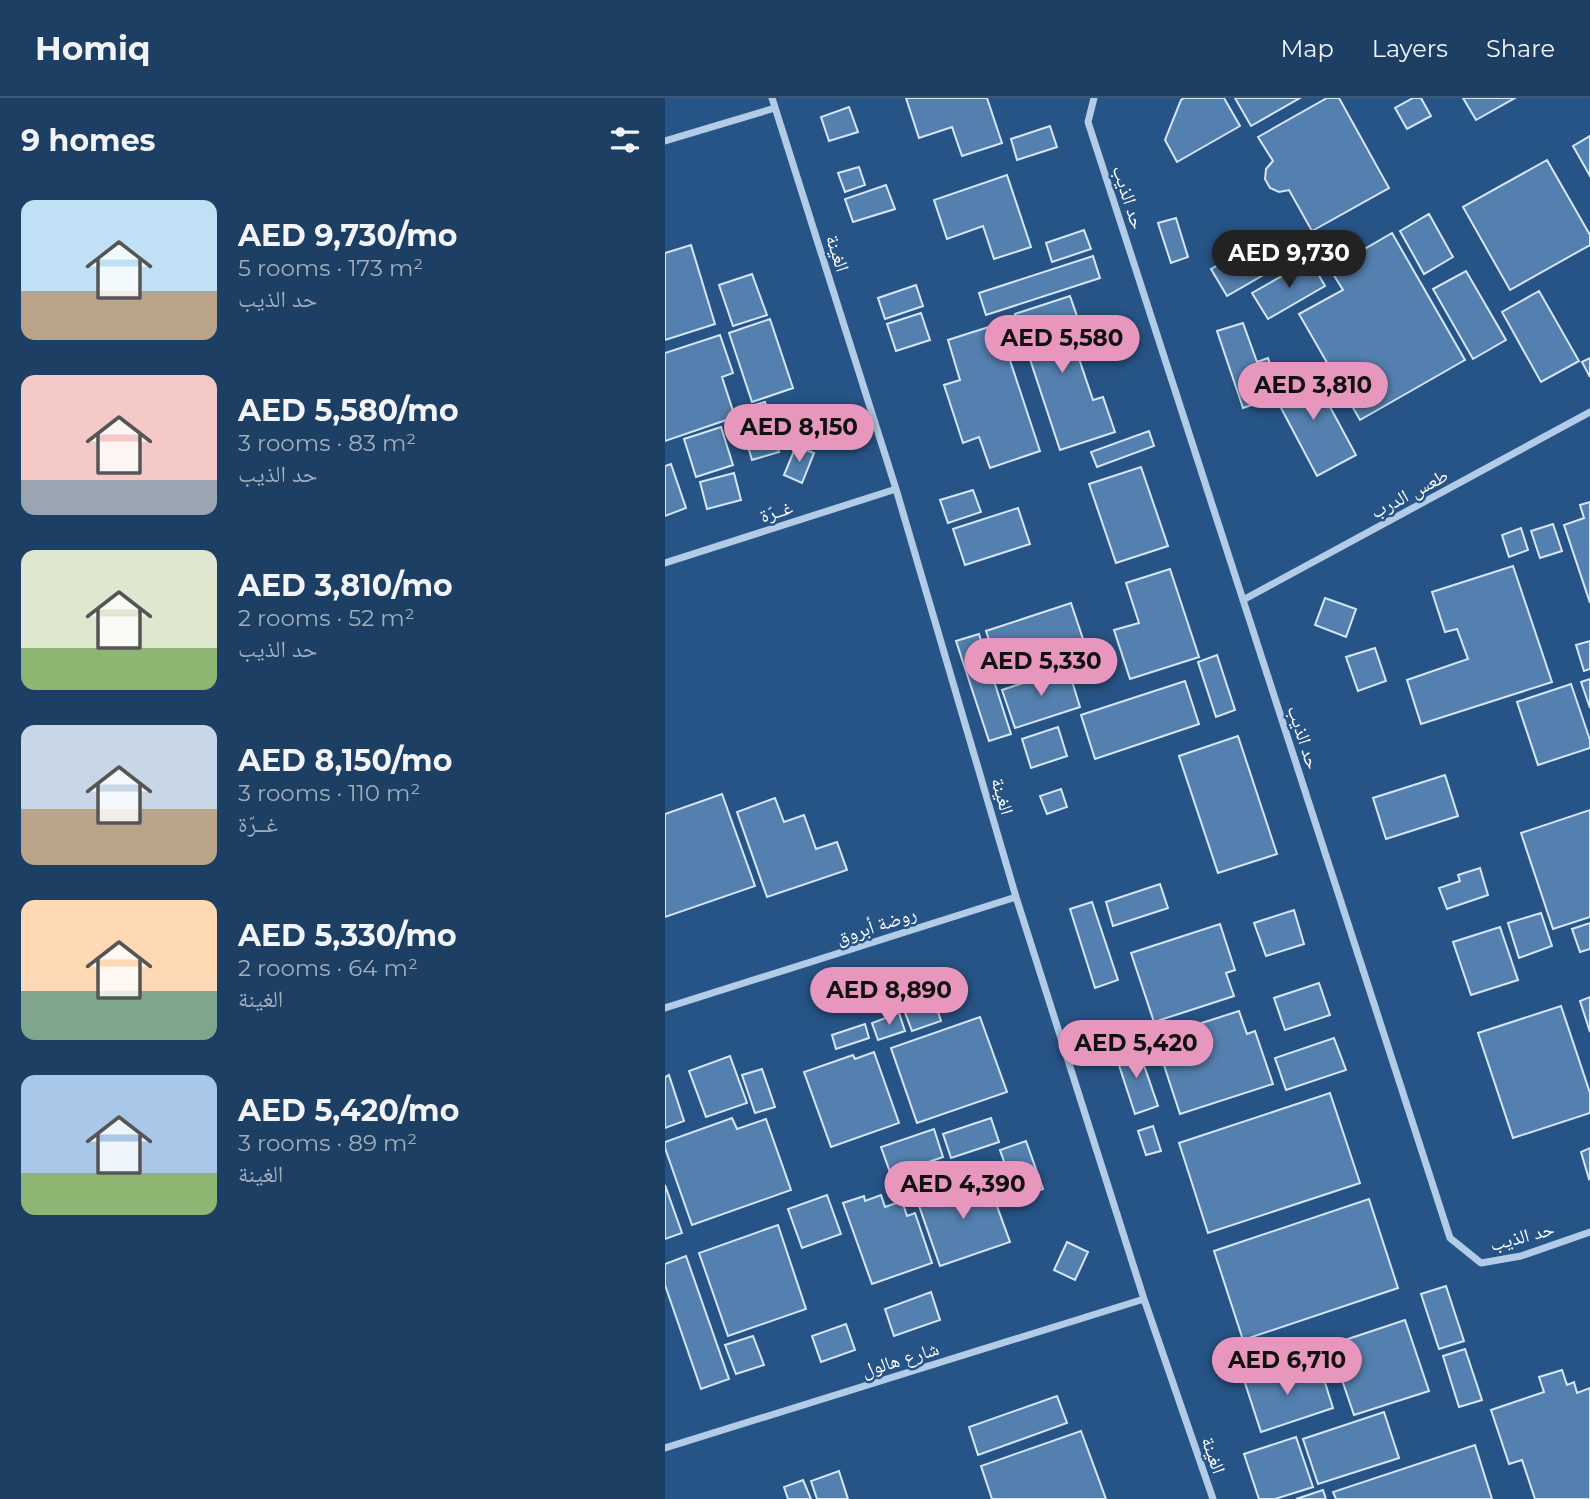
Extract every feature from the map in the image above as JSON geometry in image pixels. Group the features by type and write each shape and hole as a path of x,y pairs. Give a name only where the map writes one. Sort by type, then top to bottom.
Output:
{"street":[{"name":"الغينة","path":"772,98 896,489 1016,897 1144,1299 1213,1499"},
{"name":"حد الذيب","path":"1094,98 1088,122 1450,1238 1481,1263 1521,1256 1590,1232"},
{"path":"665,141 775,108"},
{"name":"طعس الدرب","path":"1243,600 1590,412"},
{"name":"غــرّة","path":"665,563 896,489"},
{"name":"روضة أبروق","path":"665,1008 1016,897"},
{"name":"شارع هالول","path":"665,1448 1144,1299"}],"building":[{"path":"906,98 987,98 1002,143 962,156 952,127 919,138"},
{"path":"1184,98 1224,98 1240,126 1177,162 1165,140"},
{"path":"1235,98 1300,98 1251,126"},
{"path":"1327,98 1339,98 1389,188 1312,231 1289,190 1279,192 1270,188 1265,179 1266,169 1273,161 1258,137"},
{"path":"1413,98 1421,98 1431,116 1407,129 1395,108"},
{"path":"1463,98 1515,98 1476,120"},
{"path":"849,107 858,132 829,141 821,117"},
{"path":"1050,126 1057,147 1017,160 1011,139"},
{"path":"1590,136 1590,176 1573,146"},
{"path":"1547,160 1590,235 1590,245 1510,290 1463,207"},
{"path":"859,167 865,185 845,192 838,173"},
{"path":"1007,175 1031,247 994,259 983,226 947,239 934,200"},
{"path":"886,185 895,209 853,222 845,199"},
{"path":"1429,214 1453,257 1424,274 1400,231"},
{"path":"1176,218 1188,257 1171,263 1158,223"},
{"path":"1084,230 1091,249 1052,262 1046,243"},
{"path":"1275,232 1291,259 1227,296 1211,269"},
{"path":"1392,233 1465,360 1360,420 1299,314 1343,290 1330,269"},
{"path":"691,245 715,324 665,340 665,253"},
{"path":"1093,256 1100,278 986,315 979,293"},
{"path":"1310,260 1325,286 1268,319 1252,293"},
{"path":"1466,271 1506,340 1473,359 1433,289"},
{"path":"752,274 767,315 733,326 719,285"},
{"path":"916,285 923,306 885,319 878,298"},
{"path":"1539,291 1579,361 1541,382 1502,312"},
{"path":"1070,296 1078,319 1067,323 1093,400 1103,397 1115,432 1060,450 1015,314"},
{"path":"921,313 930,340 896,351 887,324"},
{"path":"770,319 793,388 752,402 729,333"},
{"path":"1243,323 1257,362 1268,358 1275,378 1264,382 1269,399 1243,408 1217,331"},
{"path":"998,324 1040,451 990,468 979,437 963,443 944,385 960,380 948,340"},
{"path":"720,335 733,373 722,377 735,417 665,441 665,353"},
{"path":"1590,358 1590,377 1582,362"},
{"path":"1309,368 1356,455 1317,476 1271,389"},
{"path":"765,402 779,452 752,460 737,410"},
{"path":"721,427 733,465 696,477 684,439"},
{"path":"1149,431 1154,446 1097,467 1091,452"},
{"path":"796,446 814,453 802,483 784,475"},
{"path":"671,464 686,508 665,516 665,466"},
{"path":"1141,467 1168,546 1116,563 1089,484"},
{"path":"734,473 741,500 707,509 700,482"},
{"path":"973,490 981,512 948,523 940,500"},
{"path":"1590,502 1590,603 1564,525 1584,518 1580,505"},
{"path":"1018,508 1030,544 965,565 953,529"},
{"path":"1553,524 1562,551 1540,558 1531,531"},
{"path":"1521,528 1528,550 1509,557 1502,535"},
{"path":"1513,566 1552,682 1421,724 1407,680 1468,659 1457,629 1445,632 1432,592"},
{"path":"1170,569 1199,657 1130,679 1114,630 1139,623 1126,583"},
{"path":"1325,598 1356,609 1346,637 1315,625"},
{"path":"1071,603 1083,639 998,667 986,631"},
{"path":"979,634 1011,734 989,741 956,641"},
{"path":"1590,641 1590,669 1584,671 1576,645"},
{"path":"1375,648 1386,681 1358,691 1346,657"},
{"path":"1217,655 1235,710 1216,717 1198,662"},
{"path":"1068,668 1080,707 1015,728 1002,690"},
{"path":"1590,679 1590,708 1581,682"},
{"path":"1185,681 1199,724 1095,759 1081,715"},
{"path":"1571,684 1590,740 1590,748 1538,765 1517,702"},
{"path":"1058,727 1067,756 1031,768 1022,739"},
{"path":"1238,736 1277,854 1218,873 1179,756"},
{"path":"1445,775 1458,816 1386,839 1373,798"},
{"path":"1061,789 1067,807 1047,814 1040,796"},
{"path":"722,794 755,886 665,917 665,814"},
{"path":"775,798 784,822 804,815 816,849 837,842 847,870 767,897 737,812"},
{"path":"1590,810 1590,917 1553,929 1521,833"},
{"path":"1480,868 1488,895 1447,909 1439,888 1460,881 1458,875"},
{"path":"1160,884 1168,908 1113,926 1106,902"},
{"path":"1092,902 1118,980 1095,988 1070,909"},
{"path":"1294,910 1304,944 1266,956 1254,923"},
{"path":"1541,913 1552,946 1519,958 1508,923"},
{"path":"1590,923 1590,949 1580,952 1572,929"},
{"path":"1220,924 1235,970 1226,973 1234,996 1154,1022 1131,953"},
{"path":"1500,927 1518,980 1471,995 1453,942"},
{"path":"1319,983 1330,1015 1285,1030 1274,998"},
{"path":"931,991 941,1021 912,1031 901,1002"},
{"path":"1590,997 1590,1032 1580,1001"},
{"path":"1561,1006 1590,1093 1590,1113 1513,1138 1478,1033"},
{"path":"1239,1011 1247,1034 1255,1031 1273,1084 1180,1114 1155,1038"},
{"path":"899,1013 905,1031 878,1040 872,1023"},
{"path":"980,1017 1007,1092 917,1123 891,1048"},
{"path":"865,1024 869,1038 836,1049 832,1035"},
{"path":"1334,1038 1346,1070 1286,1090 1275,1058"},
{"path":"1137,1045 1158,1106 1135,1114 1115,1053"},
{"path":"874,1052 899,1123 831,1147 804,1072 853,1055 855,1059"},
{"path":"730,1056 747,1103 706,1117 689,1071"},
{"path":"762,1069 775,1107 755,1113 742,1075"},
{"path":"669,1075 684,1121 665,1128 665,1077"},
{"path":"1330,1093 1360,1183 1208,1233 1179,1143"},
{"path":"732,1118 737,1129 766,1119 791,1190 692,1225 665,1142"},
{"path":"991,1118 999,1142 951,1158 943,1134"},
{"path":"1153,1126 1161,1151 1146,1155 1138,1131"},
{"path":"934,1129 943,1157 891,1175 881,1147"},
{"path":"1026,1141 1043,1189 1017,1199 1000,1150"},
{"path":"1590,1148 1590,1178 1589,1179 1581,1152"},
{"path":"986,1176 1010,1242 940,1266 917,1200"},
{"path":"665,1185 682,1233 665,1239"},
{"path":"827,1195 841,1234 802,1248 788,1209"},
{"path":"881,1195 885,1207 902,1201 907,1216 915,1213 932,1263 872,1284 843,1203 864,1196 865,1201"},
{"path":"1369,1199 1398,1288 1243,1340 1214,1251"},
{"path":"778,1225 806,1309 728,1336 699,1253"},
{"path":"1067,1242 1088,1252 1075,1280 1054,1270"},
{"path":"686,1256 729,1379 701,1389 665,1285 665,1264"},
{"path":"1446,1286 1464,1341 1439,1349 1421,1294"},
{"path":"931,1292 940,1320 894,1336 885,1309"},
{"path":"1405,1320 1429,1391 1354,1415 1330,1345"},
{"path":"846,1324 855,1350 821,1362 812,1336"},
{"path":"753,1336 764,1365 736,1374 725,1345"},
{"path":"1465,1349 1482,1400 1459,1407 1443,1356"},
{"path":"1296,1363 1301,1380 1322,1373 1333,1408 1261,1432 1244,1380"},
{"path":"1562,1370 1567,1385 1574,1382 1577,1393 1590,1388 1590,1499 1535,1499 1522,1460 1509,1464 1491,1410 1544,1392 1539,1377"},
{"path":"1057,1396 1067,1423 978,1455 969,1427"},
{"path":"1384,1412 1399,1458 1318,1484 1303,1439"},
{"path":"1081,1431 1106,1499 992,1499 981,1466"},
{"path":"1296,1437 1313,1487 1275,1499 1259,1499 1244,1454"},
{"path":"1475,1445 1492,1499 1336,1499 1333,1492"},
{"path":"839,1471 848,1499 817,1499 811,1481"},
{"path":"803,1480 811,1499 788,1499 784,1487"},
{"path":"1323,1490 1326,1499 1296,1499"}]}
